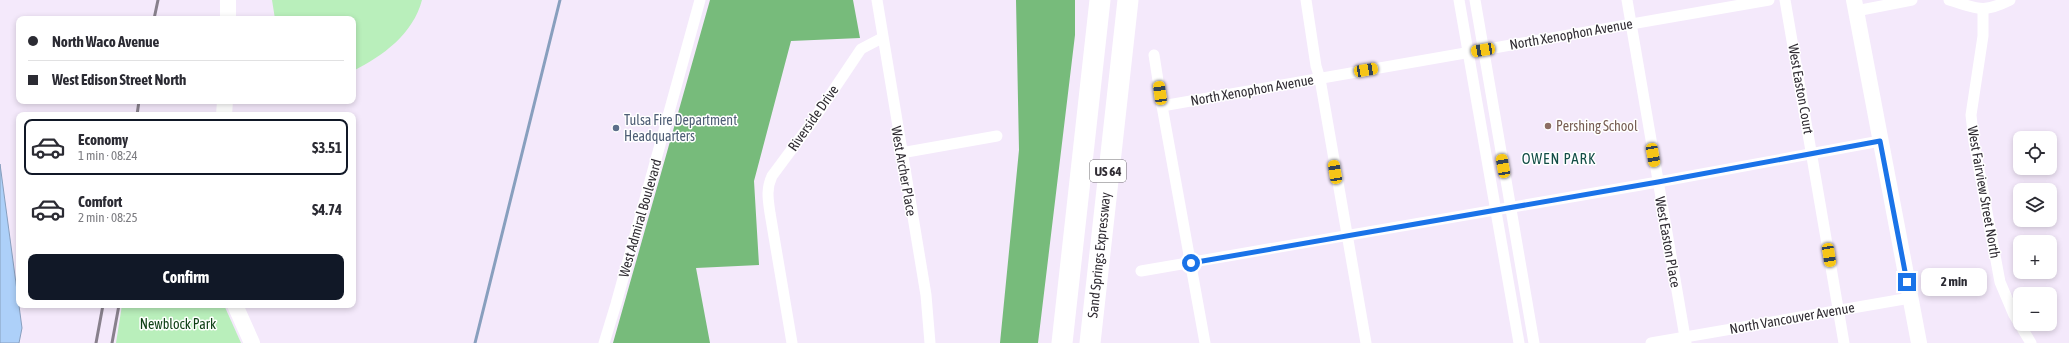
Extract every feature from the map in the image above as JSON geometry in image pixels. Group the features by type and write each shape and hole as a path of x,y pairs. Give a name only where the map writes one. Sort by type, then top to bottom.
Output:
{"highway":[{"name":"Sand Springs Expressway","path":"1062,343 1100,0"},
{"name":"Sand Springs Expressway","path":"1090,343 1128,0"}],"main road":[{"path":"228,0 228,16"},
{"path":"1855,5 1919,343"},
{"path":"236,308 252,343"}],"street":[{"name":"West Admiral Boulevard","path":"604,343 700,0"},
{"name":"West Archer Place","path":"877,0 901,153 926,296 930,343"},
{"path":"1306,0 1316,66 1320,79 1366,343"},
{"path":"1459,0 1520,343"},
{"path":"1474,0 1534,343"},
{"name":"West Easton Place","path":"1627,0 1685,340"},
{"name":"North Xenophon Avenue","path":"1162,106 1769,0"},
{"name":"West Easton Court","path":"1785,0 1844,343"},
{"path":"1855,5 1912,0"},
{"path":"1949,0 1974,9 1992,8 2010,0"},
{"name":"West Fairview Street North","path":"1983,9 1983,36 1971,115 1974,142 2000,282 2014,315 2031,343"},
{"name":"Riverside Drive","path":"792,343 767,188 772,176 812,122 861,50 882,38"},
{"path":"1154,55 1205,343"},
{"path":"901,153 996,136"},
{"path":"1141,272 1346,235 1658,182 1880,141"},
{"name":"North Vancouver Avenue","path":"1651,343 1685,340 1838,310 1910,298"}],"green space":[{"path":"272,0 422,0 412,23 395,43 386,51 356,69 356,16 275,16"},
{"path":"710,0 853,0 860,38 791,41 754,181 759,265 696,268 710,343 613,343"},
{"path":"1016,0 1075,0 1075,35 1038,343 1000,343 1019,150"},
{"name":"Newblock Park","path":"122,308 225,308 241,343 116,343"}],"water":[{"path":"0,164 16,283 16,308 19,308 22,328 19,343 0,343"}],"waterway":[{"path":"475,343 560,0"}],"railway":[{"path":"155,16 158,0"},
{"path":"137,112 139,104"},
{"path":"96,343 102,308"},
{"path":"112,343 118,308"}],"place":[{"name":"Pershing School","path":"1548,126"},
{"name":"Tulsa Fire Department Headquarters","path":"616,128"}],"district":[{"name":"OWEN PARK","path":"1559,158"}],"route":[{"path":"1191,263 1658,182 1880,141 1907,282"}]}
